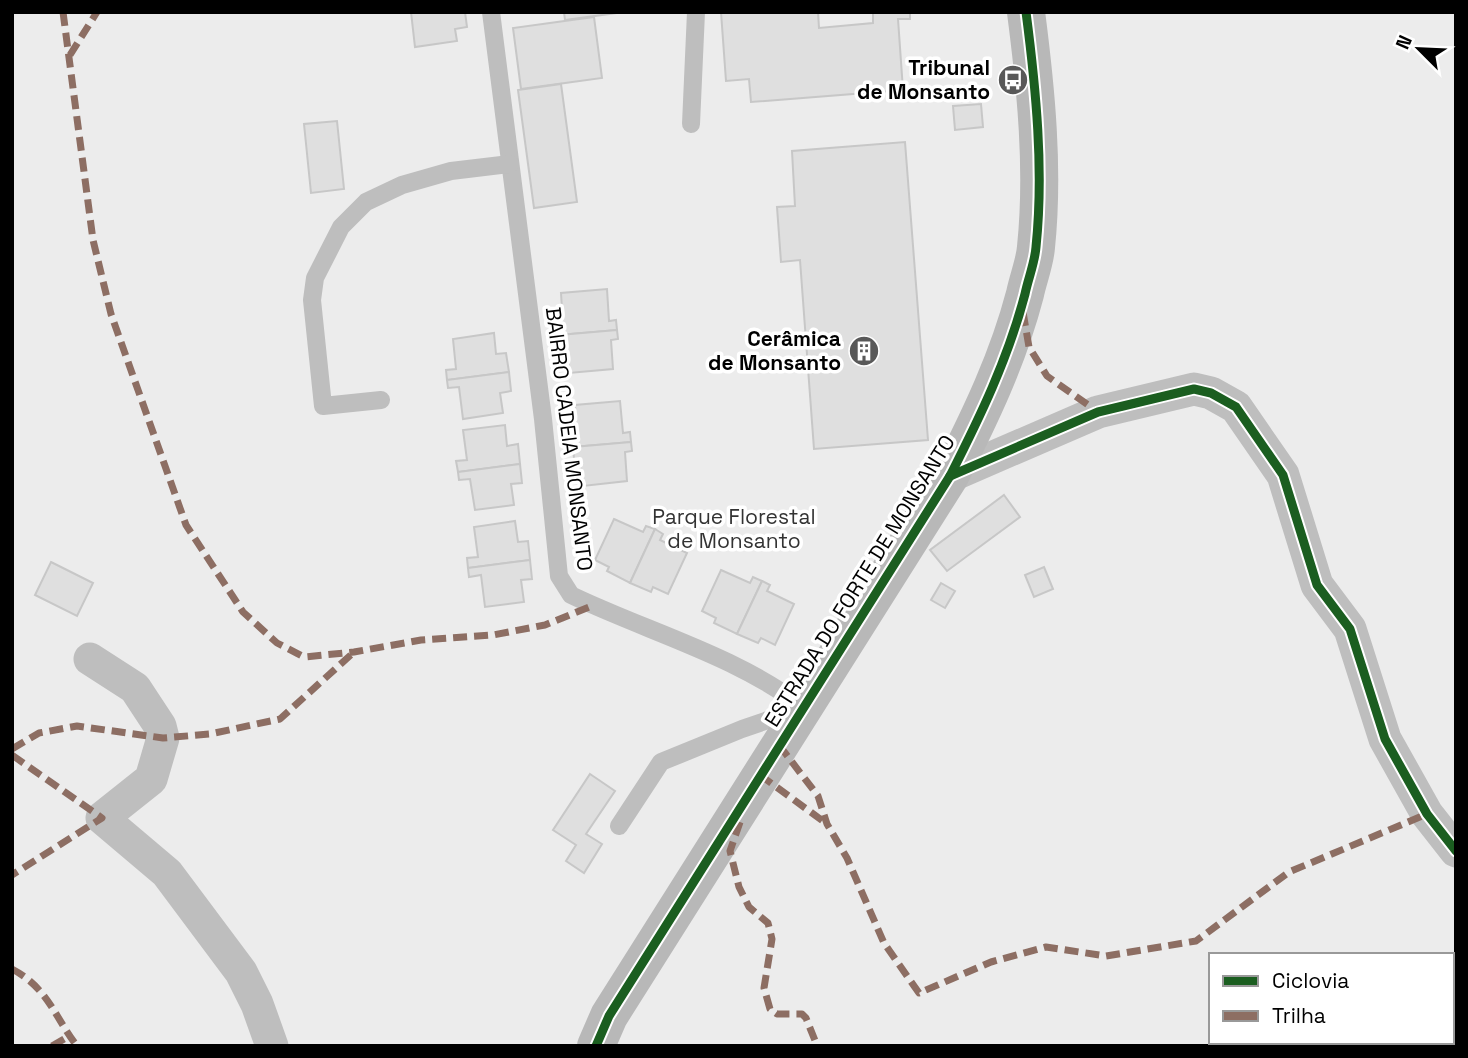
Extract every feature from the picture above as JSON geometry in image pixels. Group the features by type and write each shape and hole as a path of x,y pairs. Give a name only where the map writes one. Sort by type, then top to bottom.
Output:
{"street":[{"name":"ESTRADA DO FORTE DE MONSANTO","path":"596,1046 609,1016 950,476 982,414 1005,359 1036,249 1038,177 1034,78 1026,12"},
{"path":"950,476 1098,412 1194,389 1211,393 1236,407 1283,475 1317,585 1350,629 1385,739 1427,814 1456,851"},
{"path":"90,659 135,688 160,726 163,738 151,779 102,818 167,873 241,972 257,1004 272,1046"}],"lane":[{"name":"BAIRRO CADEIA MONSANTO","path":"491,12 543,419 559,576 571,594 747,672 780,689 803,707"},
{"path":"691,124 696,12"},
{"path":"381,400 323,407 312,300 315,278 331,244 353,213 384,192 451,172 510,164"},
{"path":"619,826 661,762 803,707"}],"green space":[{"name":"Parque Florestal de Monsanto","path":"12,12 1456,12 1456,1046 12,1046"}],"building":[{"path":"411,12 465,12 467,27 455,29 457,41 415,47"},
{"path":"564,12 624,12 565,20"},
{"path":"721,12 818,12 819,28 873,23 873,12 910,12 910,19 898,19 903,90 751,102 749,79 726,81"},
{"path":"594,17 602,78 521,89 513,28"},
{"path":"561,84 577,202 534,208 518,90"},
{"path":"981,104 983,127 955,130 953,106"},
{"path":"337,121 344,189 311,193 304,124"},
{"name":"Cerâmica de Monsanto","path":"905,142 928,440 814,449 800,260 781,262 777,207 795,206 792,151"},
{"path":"607,289 609,321 616,320 617,330 559,335 557,309 562,309 561,293"},
{"path":"617,330 618,339 611,340 613,369 569,373 568,357 561,358 559,335"},
{"path":"494,333 496,354 506,353 509,372 447,380 446,370 456,369 453,339"},
{"path":"509,372 511,391 500,393 503,413 463,419 459,387 448,388 447,380"},
{"path":"620,401 623,433 630,432 631,442 573,447 571,421 576,421 575,405"},
{"path":"505,425 507,446 518,444 520,464 458,472 456,461 467,460 463,430"},
{"path":"631,442 632,451 625,452 627,481 583,486 581,469 575,470 573,447"},
{"path":"520,464 522,483 511,484 514,505 475,510 470,479 459,480 458,472"},
{"path":"1004,495 1020,517 947,571 930,550"},
{"path":"614,519 643,532 646,526 655,529 630,583 607,571 609,567 595,560"},
{"path":"515,521 518,542 528,541 530,560 468,568 467,558 478,557 474,527"},
{"path":"655,529 663,534 660,540 687,553 668,594 653,587 651,592 630,583"},
{"path":"530,560 532,579 521,580 524,602 485,607 481,575 469,577 468,568"},
{"path":"51,562 93,583 77,616 35,595"},
{"path":"1044,567 1053,589 1034,597 1025,575"},
{"path":"721,570 750,583 753,577 762,581 737,634 714,623 716,618 702,611"},
{"path":"762,581 770,585 767,591 794,604 775,645 761,638 758,643 737,634"},
{"path":"941,583 955,591 945,608 931,600"},
{"path":"590,774 615,791 586,834 602,844 584,873 566,861 576,845 553,830"}],"marked path":[{"path":"63,12 93,240 111,314 186,525 243,612 277,643 304,657 354,652 421,640 493,635 545,625 594,605"},
{"path":"70,55 97,12"},
{"path":"1023,312 1029,347 1047,376 1098,412"},
{"path":"12,749 39,733 77,726 163,738 210,734 280,719 354,652"},
{"path":"779,745 818,796 827,824 847,858 884,943 919,993 991,962 1046,947 1106,956 1196,941 1289,872 1427,814"},
{"path":"12,755 102,818 12,875"},
{"path":"760,775 827,824"},
{"path":"740,822 730,851 739,887 749,907 768,923 772,939 764,988 770,1009 777,1014 802,1014 816,1043"},
{"path":"12,969 42,994 77,1046"},
{"path":"52,1046 69,1036"}],"cycle path":[{"path":"596,1046 609,1016 950,476 992,387 1018,318 1036,247 1038,130 1026,12"},
{"path":"950,476 1098,412 1194,389 1211,393 1236,407 1283,475 1317,585 1350,629 1385,739 1427,814 1456,851"}],"place":[{"name":"Tribunal de Monsanto","path":"1013,80"},
{"name":"Cerâmica de Monsanto","path":"864,351"}]}
